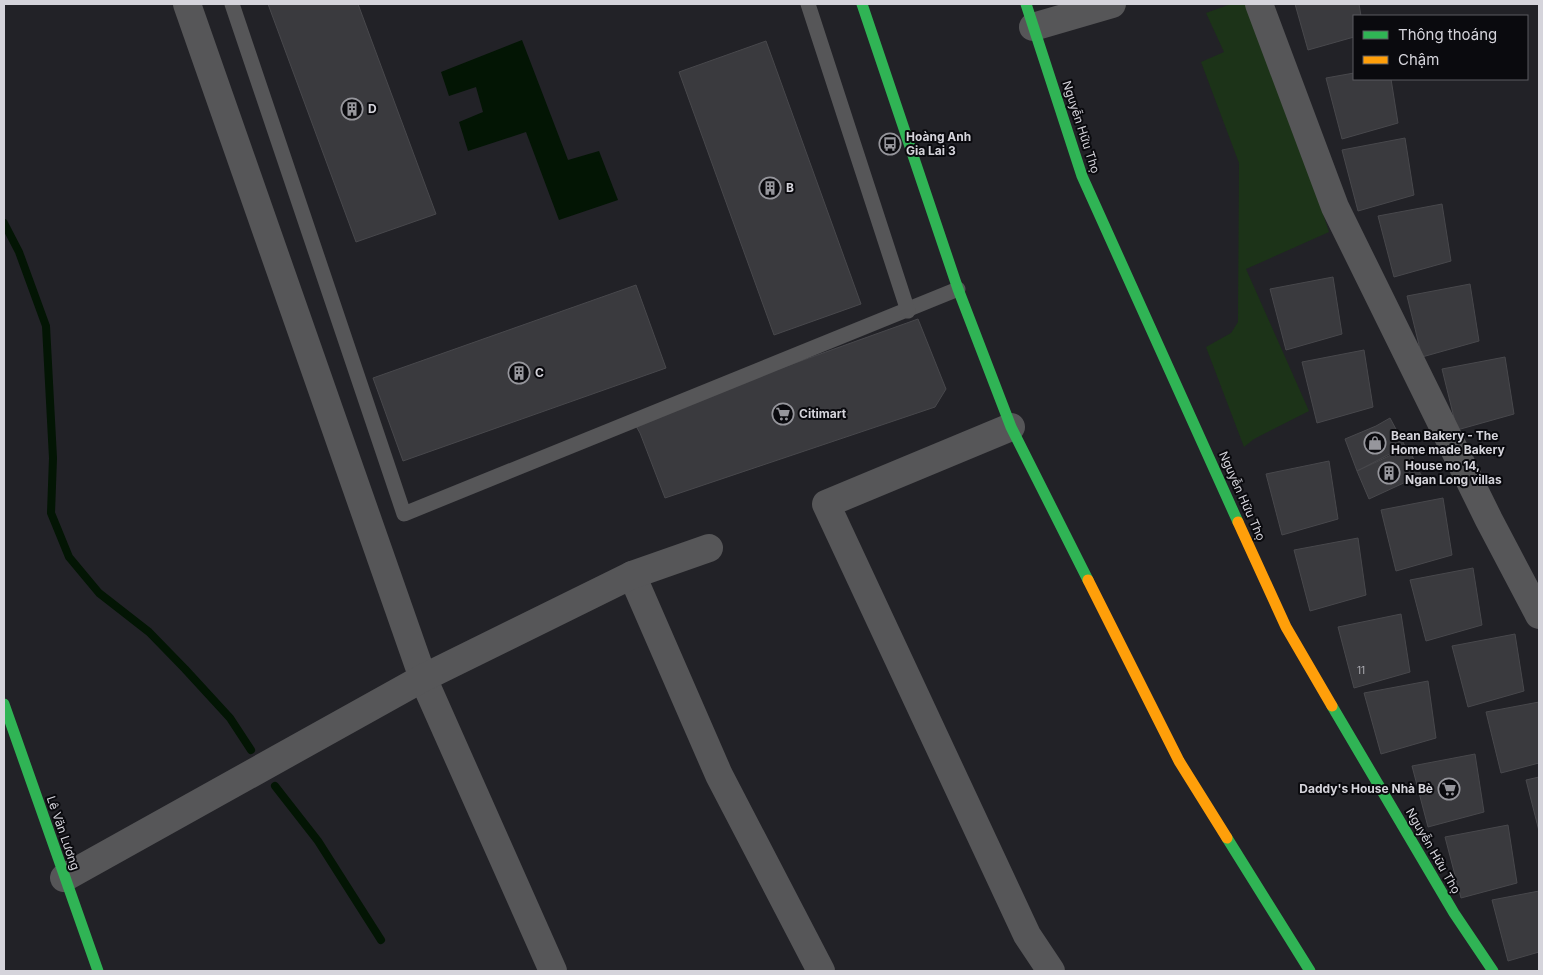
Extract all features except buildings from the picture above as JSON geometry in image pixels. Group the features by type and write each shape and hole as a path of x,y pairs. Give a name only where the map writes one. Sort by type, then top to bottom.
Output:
{"main road":[{"path":"862,4 958,290 1011,427 1179,761 1310,971"},
{"name":"Nguyễn Hữu Thọ","path":"1029,15 1082,176 1286,627 1454,913 1493,971"},
{"name":"Lê Văn Lương","path":"4,704 98,971"}],"street":[{"path":"187,4 423,678 553,971"},
{"path":"1029,15 1112,4"},
{"path":"1259,4 1335,207 1489,520 1539,615"},
{"path":"1011,427 826,504 1027,935 1051,971"},
{"path":"64,878 423,678 632,575 709,548"},
{"path":"632,575 719,775 821,971"}],"lane":[{"path":"232,4 404,514 958,290"},
{"path":"808,4 908,311"}],"green space":[{"path":"1231,4 1254,4 1329,232 1246,269 1309,411 1254,439 1244,447 1206,347 1231,333 1238,322 1239,163 1201,62 1224,52 1206,13"}],"shaded area":[{"path":"522,40 568,160 599,151 618,200 559,220 526,132 468,151 459,122 483,112 476,87 449,96 441,72"}],"waterway":[{"path":"4,223 19,252 46,326 53,458 51,513 69,557 99,593 149,632 185,669 230,718 251,750"},
{"path":"275,786 318,841 381,940"}],"traffic: fast":[{"path":"862,4 958,289 1011,427 1088,580"},
{"path":"1026,4 1082,176 1238,522"},
{"path":"4,704 98,971"},
{"path":"1332,706 1454,913 1493,971"},
{"path":"1227,838 1310,971"}],"traffic: slow":[{"path":"1238,522 1286,627 1332,706"},
{"path":"1088,580 1179,761 1227,838"}],"place":[{"name":"D","path":"352,109"},
{"name":"Hoàng Anh Gia Lai 3","path":"890,144"},
{"name":"B","path":"770,188"},
{"name":"C","path":"519,373"},
{"name":"Citimart","path":"783,414"},
{"name":"Bean Bakery - The Home made Bakery","path":"1375,443"},
{"name":"House no 14, Ngan Long villas","path":"1389,473"},
{"name":"Daddy's House Nhà Bè","path":"1449,789"}]}
